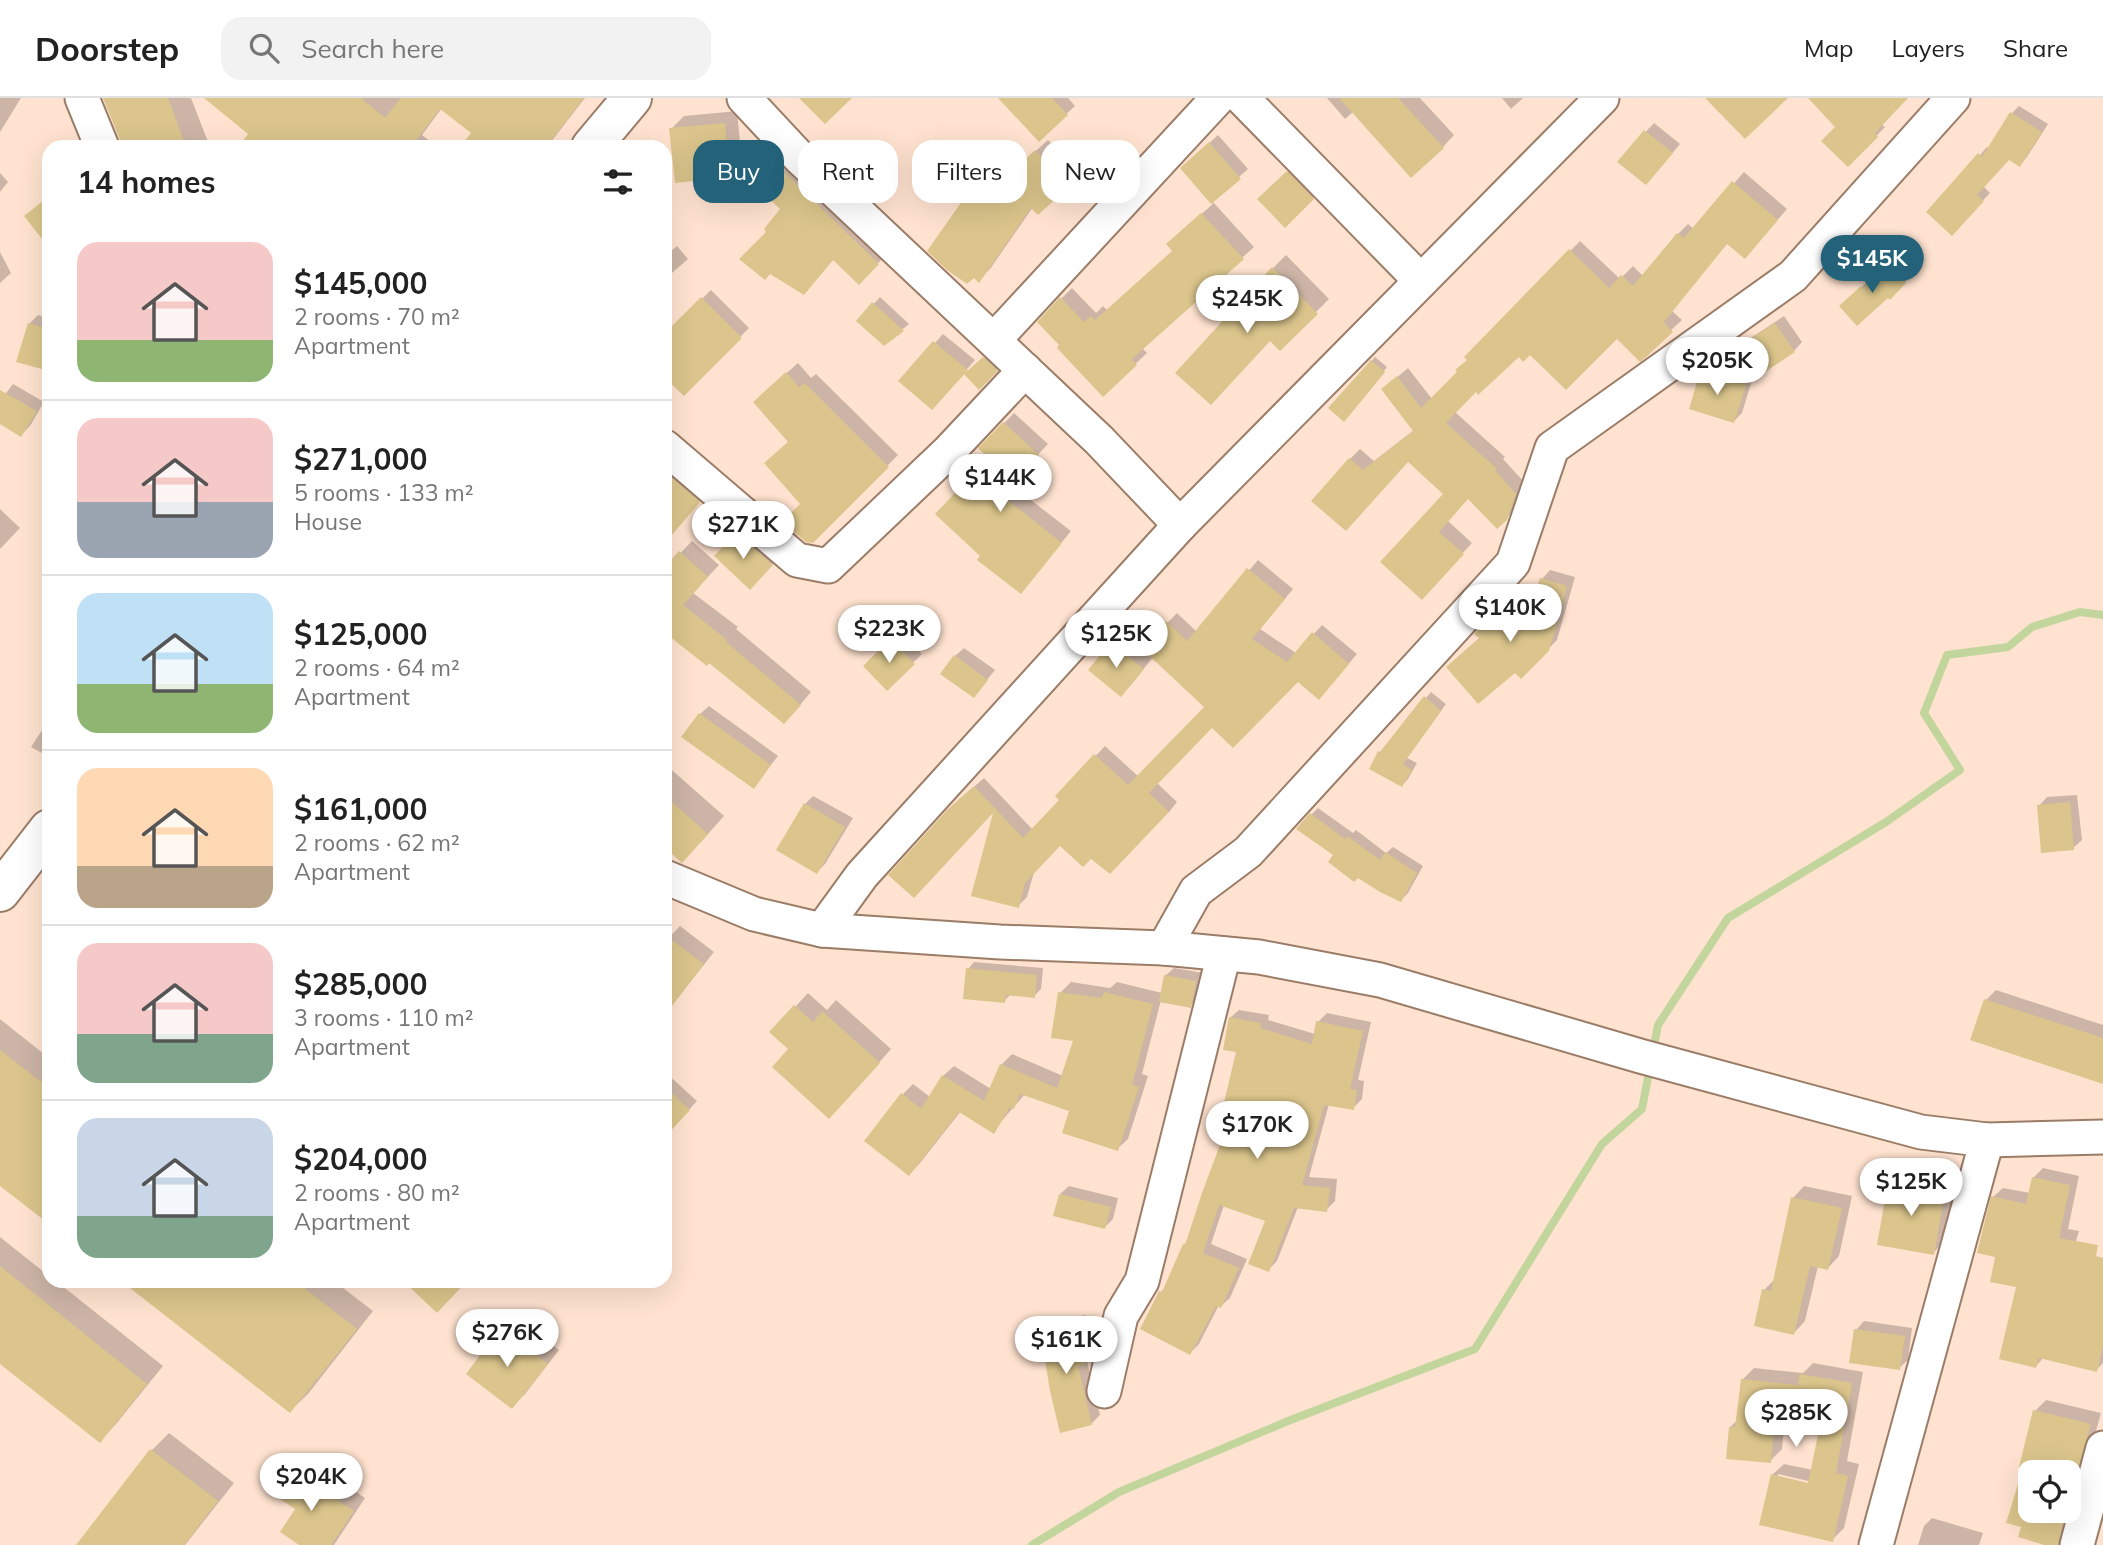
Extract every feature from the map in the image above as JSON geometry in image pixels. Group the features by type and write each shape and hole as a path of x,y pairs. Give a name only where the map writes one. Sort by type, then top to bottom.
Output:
{"highway":[{"path":"597,140 632,98"},
{"path":"0,892 42,838"}],"street":[{"path":"82,98 99,140"},
{"path":"744,98 800,158 1099,440 1180,525"},
{"path":"993,340 1218,98"},
{"path":"1242,98 1421,281"},
{"path":"822,930 862,874 1180,525 1602,98"},
{"path":"1164,948 1196,891 1248,852 1513,563 1552,448 1793,276 1953,98"},
{"path":"672,453 797,560 828,566 948,452 1025,370"},
{"path":"672,880 754,914 822,930 1000,942 1164,948 1259,957 1380,981 1651,1059 1921,1132 1987,1140 2103,1137"},
{"path":"1104,1391 1121,1316 1143,1281 1224,954"},
{"path":"1876,1545 1987,1140"},
{"path":"2077,1545 2103,1448"}],"building":[{"path":"103,98 168,98 183,140 120,140"},
{"path":"204,98 361,98 385,118 401,98 584,98 551,140 466,140 471,133 440,109 416,140 243,140 248,134"},
{"path":"799,98 852,98 825,124"},
{"path":"998,98 1052,98 1068,115 1039,142"},
{"path":"1339,98 1398,98 1444,148 1411,178"},
{"path":"1705,98 1788,98 1745,139"},
{"path":"1808,98 1908,98 1875,133 1878,137 1848,167 1821,141 1835,127"},
{"path":"2010,112 2042,132 2020,167 2009,160 1977,195 1984,201 1952,236 1926,212 1978,153 1982,157"},
{"path":"725,123 727,140 693,140 693,181 675,183 669,128"},
{"path":"1644,130 1673,153 1646,185 1617,162"},
{"path":"1209,142 1241,179 1211,204 1180,168"},
{"path":"1035,150 1041,156 1041,203 1051,203 1038,215 1031,208 979,283 974,278 967,284 927,251 961,203 1027,203 1027,157"},
{"path":"1287,171 1314,199 1285,228 1257,199"},
{"path":"784,172 798,186 798,203 816,203 879,264 859,285 833,260 804,295 770,274 765,280 739,259 766,232 764,229 780,209 774,203 784,203"},
{"path":"1732,181 1778,220 1745,259 1727,244 1664,322 1673,332 1646,357 1640,362 1617,339 1566,390 1530,355 1523,362 1519,357 1478,395 1476,392 1446,423 1496,468 1516,494 1507,520 1497,529 1468,499 1439,532 1464,554 1422,600 1380,562 1443,494 1408,462 1346,531 1311,501 1349,458 1363,470 1413,431 1381,389 1397,376 1421,408 1457,372 1455,370 1467,360 1464,357 1569,249 1609,288 1621,275 1633,286 1677,233 1684,238"},
{"path":"42,202 42,239 24,216"},
{"path":"1201,213 1244,259 1132,359 1137,365 1103,397 1057,348 1059,345 1037,322 1060,297 1084,322 1091,316 1095,320 1172,251 1166,244"},
{"path":"1886,264 1906,283 1890,300 1888,298 1857,326 1839,306 1861,286 1863,288"},
{"path":"1272,267 1318,314 1280,351 1270,341 1211,405 1175,373"},
{"path":"701,297 742,338 684,396 672,385 672,326"},
{"path":"872,302 904,331 884,346 856,321"},
{"path":"28,323 42,327 42,369 16,362"},
{"path":"1775,323 1795,352 1748,383 1729,353"},
{"path":"933,341 968,370 932,410 898,381"},
{"path":"983,357 998,371 979,390 964,374"},
{"path":"1371,360 1385,372 1344,422 1328,408"},
{"path":"786,372 799,387 805,383 889,467 813,543 806,542 782,522 800,504 764,463 788,442 753,402"},
{"path":"1700,372 1746,385 1734,423 1689,409"},
{"path":"0,390 37,411 21,437 0,424"},
{"path":"1003,422 1039,455 1001,495 1062,543 1021,594 977,560 980,556 935,514 988,458 978,448"},
{"path":"672,478 700,502 672,535"},
{"path":"736,533 773,565 750,590 714,556"},
{"path":"679,551 708,577 683,605 801,705 784,724 709,663 707,666 672,638 672,558"},
{"path":"1247,568 1285,599 1252,639 1287,662 1312,632 1349,664 1319,700 1298,682 1233,748 1212,728 1149,793 1169,812 1110,874 1091,859 1083,867 1060,846 1025,883 1019,908 971,896 993,813 914,898 888,875 948,809 974,786 1023,838 1059,800 1055,796 1094,754 1128,785 1204,707 1141,648 1166,621 1187,641"},
{"path":"1540,578 1567,586 1549,651 1521,679 1515,673 1478,704 1446,667 1479,638 1474,634 1503,605 1526,627"},
{"path":"890,639 915,664 887,691 863,666"},
{"path":"1111,642 1144,669 1121,697 1088,670"},
{"path":"954,655 988,680 974,698 940,674"},
{"path":"1424,696 1441,711 1403,764 1412,770 1402,787 1369,769 1378,751 1380,752"},
{"path":"699,713 771,765 754,789 681,737"},
{"path":"672,802 708,834 682,863 672,854"},
{"path":"2070,802 2074,850 2041,853 2037,805"},
{"path":"804,803 845,827 817,874 776,850"},
{"path":"1310,813 1380,860 1385,852 1417,873 1401,902 1358,878 1354,882 1328,862 1333,855 1296,829"},
{"path":"672,940 704,964 672,1006"},
{"path":"966,968 1037,975 1035,998 1006,995 1005,1003 963,999"},
{"path":"1164,975 1196,981 1191,1008 1159,1002"},
{"path":"1058,992 1102,998 1104,992 1153,1004 1132,1085 1139,1087 1118,1151 1062,1133 1069,1111 1020,1094 1014,1109 1010,1107 994,1134 959,1112 909,1176 864,1141 901,1093 921,1109 942,1075 984,1101 1000,1064 1057,1088 1073,1041 1051,1038"},
{"path":"1984,999 2103,1038 2103,1084 1970,1040"},
{"path":"794,1005 813,1022 822,1011 880,1063 829,1119 772,1067 788,1049 769,1032"},
{"path":"1229,1017 1261,1023 1260,1028 1312,1044 1316,1021 1363,1031 1350,1089 1357,1090 1354,1110 1324,1105 1302,1185 1330,1188 1327,1212 1294,1208 1269,1272 1248,1264 1265,1221 1219,1205 1203,1253 1239,1268 1221,1308 1216,1306 1190,1355 1140,1329 1159,1291 1162,1292 1183,1244 1185,1245 1224,1134 1217,1132 1236,1052 1223,1050"},
{"path":"0,1050 42,1083 42,1219 0,1186"},
{"path":"672,1093 690,1110 672,1129"},
{"path":"2032,1177 2070,1185 2059,1238 2098,1245 2096,1256 2103,1258 2103,1346 2097,1372 2039,1358 2036,1368 1999,1359 2016,1287 1990,1282 1995,1257 1977,1253 1991,1196 2026,1204"},
{"path":"1888,1182 1945,1192 1934,1255 1877,1245"},
{"path":"1059,1194 1111,1207 1105,1229 1053,1216"},
{"path":"1791,1197 1842,1208 1828,1270 1810,1266 1794,1335 1754,1326 1762,1289 1771,1291"},
{"path":"0,1266 147,1384 100,1443 0,1364"},
{"path":"130,1288 304,1288 357,1329 290,1413"},
{"path":"410,1288 460,1288 437,1313"},
{"path":"1078,1323 1085,1364 1078,1366 1092,1425 1060,1433 1040,1330"},
{"path":"500,1328 548,1364 512,1409 466,1374"},
{"path":"1854,1329 1905,1336 1900,1370 1849,1363"},
{"path":"1800,1374 1852,1383 1836,1473 1848,1476 1833,1542 1759,1525 1771,1474 1808,1483 1818,1435 1774,1427 1771,1463 1726,1459 1729,1427 1735,1427 1741,1379 1798,1385"},
{"path":"2033,1410 2091,1424 2080,1460 2021,1460"},
{"path":"150,1449 218,1501 184,1545 76,1545"},
{"path":"291,1470 354,1511 331,1545 299,1545 280,1532 295,1509 274,1495"},
{"path":"2018,1484 2018,1523 2063,1523 2058,1545 2044,1545 2018,1537 2021,1527 2006,1523"}],"waterway":[{"path":"1653,1051 1658,1025 1728,918 1886,822 1960,770 1924,713 1947,655 2008,647 2032,627 2080,612 2103,615"},
{"path":"1032,1545 1119,1492 1288,1421 1475,1349 1602,1144 1642,1109 1650,1067"}]}
